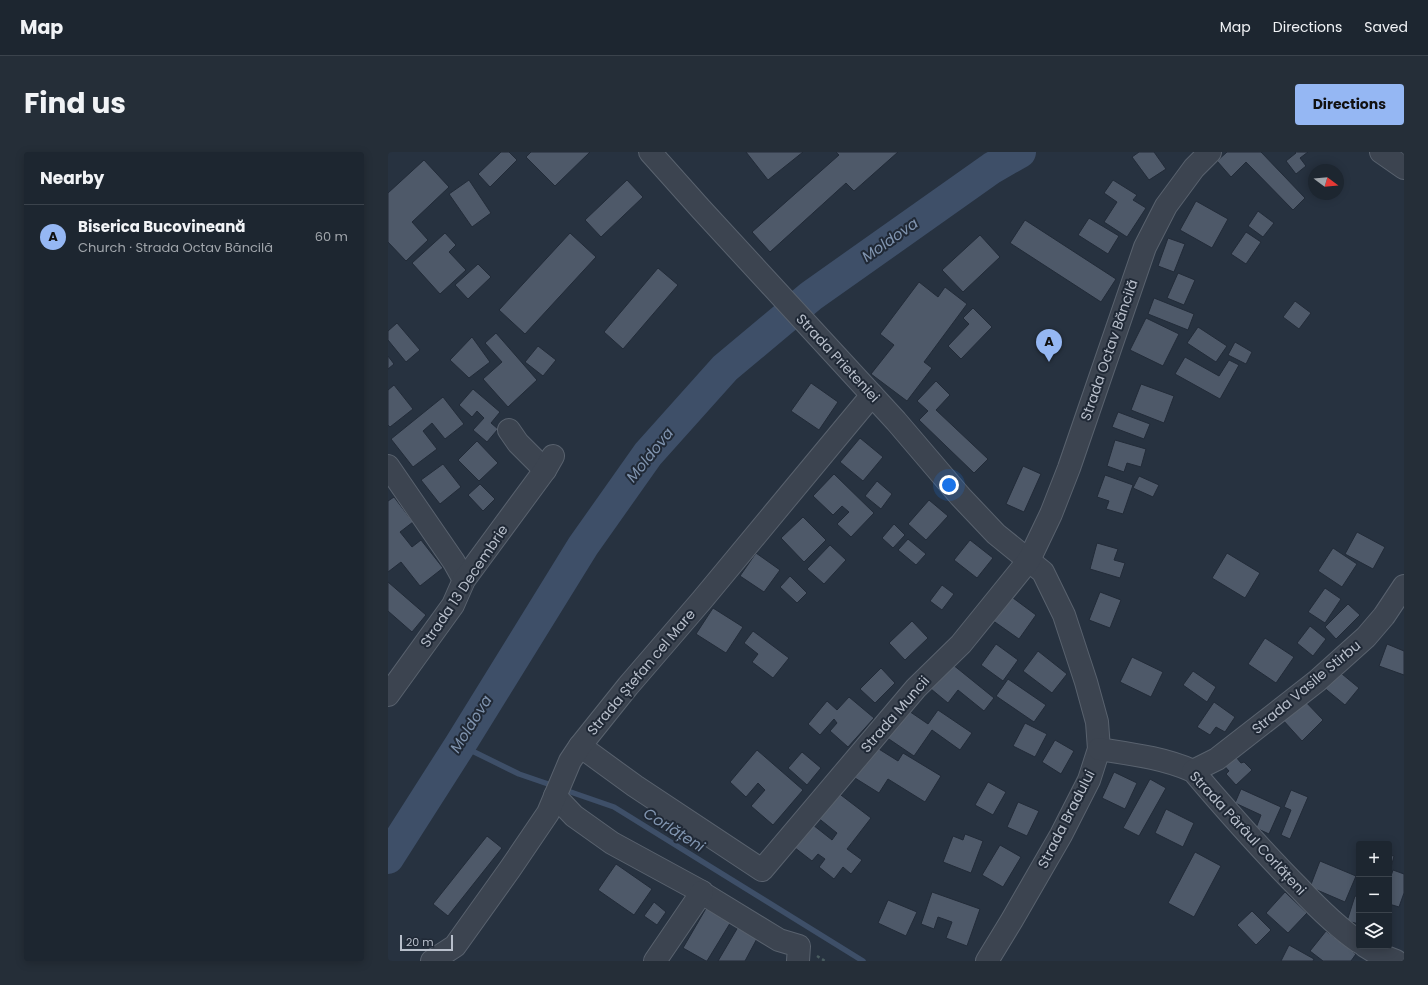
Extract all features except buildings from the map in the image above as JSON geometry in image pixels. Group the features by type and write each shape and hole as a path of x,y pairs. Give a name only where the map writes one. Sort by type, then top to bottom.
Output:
{"street":[{"name":"Strada Prieteniei","path":"650,152 770,285 896,421 960,496 996,534 1029,560"},
{"name":"Strada Octav Băncilă","path":"1029,560 1051,514 1069,468 1145,247 1166,206 1194,168 1210,152"},
{"path":"1382,152 1404,168"},
{"name":"Strada Ștefan cel Mare","path":"432,961 455,946 540,826 548,813 570,761 580,746 628,686 702,600 872,395"},
{"name":"Strada 13 Decembrie","path":"388,695 453,605 464,580 549,463 518,443 509,430"},
{"path":"388,466 454,562 464,580"},
{"name":"Strada Bradului","path":"986,961 1012,920 1061,835 1089,780 1099,749 1097,722 1086,682 1064,615 1043,572 1029,560"},
{"name":"Strada Muncii","path":"580,746 635,786 762,870 916,688 961,644 1029,560"},
{"name":"Strada Vasile Stirbu","path":"1193,771 1217,759 1317,681 1366,637 1384,616 1404,586"},
{"name":"Strada Pârâul Corlățeni","path":"1099,749 1151,758 1180,765 1193,771 1286,876 1322,912 1356,940"},
{"path":"555,796 574,816 612,843 702,892 779,940 798,954"},
{"path":"655,961 702,892"},
{"path":"1370,949 1396,961"}],"waterway":[{"name":"Moldova","path":"388,858 583,546 648,454 725,368 811,296 992,168 1020,152"},
{"name":"Corlățeni","path":"460,745 519,774 554,786"},
{"name":"Corlățeni","path":"562,789 614,807 863,961"}],"place":[{"name":"Biserica Bucovineană","path":"1049,362"}]}
